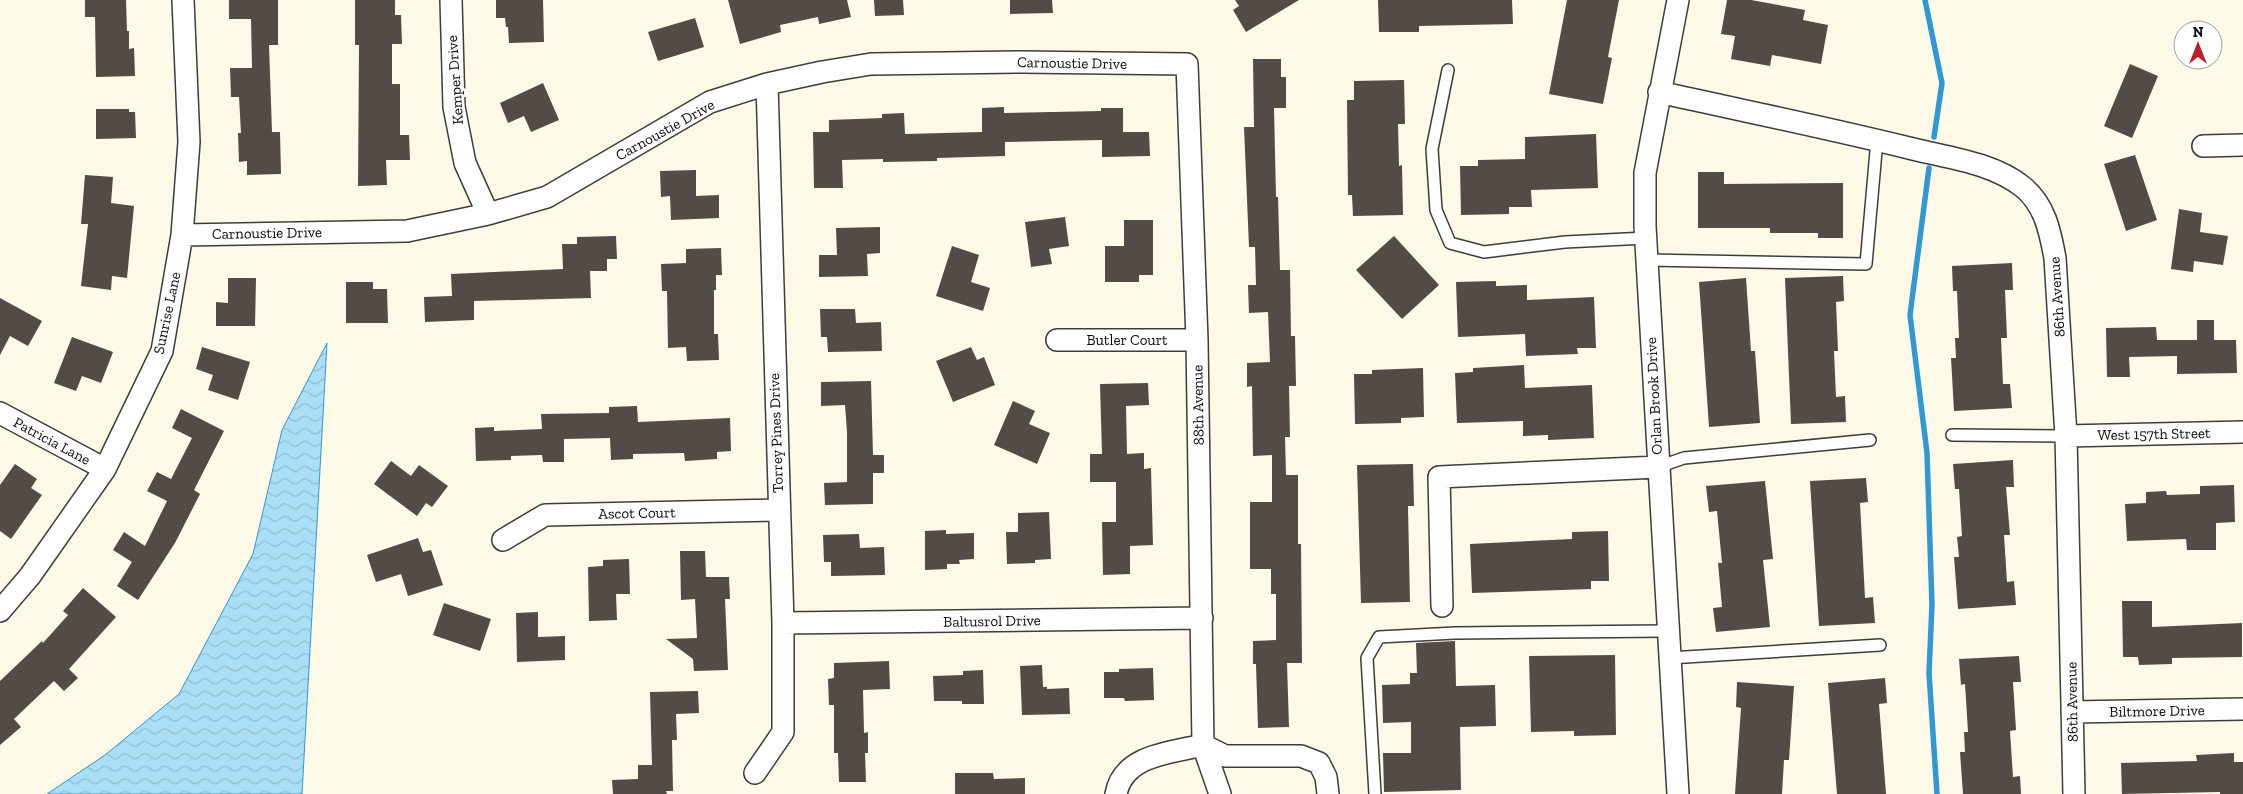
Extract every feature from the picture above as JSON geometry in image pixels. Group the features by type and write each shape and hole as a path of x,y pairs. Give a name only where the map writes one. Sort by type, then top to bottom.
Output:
{"street":[{"name":"Sunrise Lane","path":"0,611 30,576 104,469 162,350 182,235 189,142 183,0"},
{"name":"Kemper Drive","path":"451,0 454,107 465,163 488,214"},
{"name":"Orlan Brook Drive","path":"1678,0 1645,173 1647,260 1667,631 1678,794"},
{"name":"Carnoustie Drive","path":"182,235 407,231 488,214 547,197 710,102 767,84 822,72 870,64 1022,62 1187,64"},
{"name":"88th Avenue","path":"1187,64 1197,340 1203,745 1220,794"},
{"name":"Torrey Pines Drive","path":"755,773 783,732 783,623 778,510 767,84"},
{"name":"86th Avenue","path":"1659,92 1877,140 1969,163 2003,174 2024,188 2040,206 2050,229 2055,258 2066,436 2074,794"},
{"path":"2203,146 2243,145"},
{"name":"Butler Court","path":"1057,340 1197,340"},
{"name":"Patricia Lane","path":"0,413 104,469"},
{"name":"West 157th Street","path":"2066,436 2243,432"},
{"path":"1442,606 1439,477 1658,467"},
{"name":"Ascot Court","path":"503,540 545,515 778,510"},
{"name":"Baltusrol Drive","path":"783,623 1202,618"},
{"name":"Biltmore Drive","path":"2072,712 2243,709"},
{"path":"1116,794 1118,780 1138,762 1203,745 1225,756 1301,756 1319,762 1326,777 1328,794"}],"lane":[{"path":"1448,70 1432,149 1436,210 1450,243 1484,252 1565,242 1646,238"},
{"path":"1647,260 1866,264 1877,140"},
{"path":"1952,435 2066,436"},
{"path":"1658,467 1684,458 1870,440"},
{"path":"1375,794 1367,658 1379,637 1455,633 1667,631"},
{"path":"1669,658 1880,645"}],"water":[{"path":"327,343 302,794 47,794 105,755 179,694 253,554 282,430"}],"building":[{"path":"85,0 126,0 129,49 134,48 135,76 96,77 95,17 85,17"},
{"path":"229,0 278,0 278,45 269,45 272,132 280,132 281,174 247,175 247,161 239,162 238,133 241,133 239,97 231,97 230,68 252,68 251,19 229,19"},
{"path":"355,0 395,0 395,15 401,15 402,44 392,44 392,84 400,84 400,135 409,135 410,160 386,160 387,185 358,186 359,45 355,45"},
{"path":"496,0 543,0 544,42 509,43 508,27 506,27 505,18 496,18"},
{"path":"728,0 847,0 851,17 819,24 818,17 780,25 781,32 740,44"},
{"path":"874,0 903,0 904,15 875,16"},
{"path":"1010,0 1052,0 1053,13 1010,14"},
{"path":"1235,0 1299,0 1246,32 1233,10 1239,6"},
{"path":"1378,0 1512,0 1513,24 1419,26 1419,32 1379,32"},
{"path":"1567,0 1619,0 1608,57 1612,58 1603,104 1549,94"},
{"path":"1727,0 1751,0 1805,10 1803,20 1828,25 1821,64 1772,55 1770,66 1731,59 1735,36 1721,34"},
{"path":"695,18 704,47 658,61 648,32"},
{"path":"1253,59 1281,59 1281,77 1286,77 1286,108 1274,108 1276,197 1278,197 1280,270 1290,270 1291,336 1295,336 1296,386 1289,386 1290,437 1285,437 1286,475 1298,475 1298,544 1301,544 1302,663 1287,663 1289,727 1258,728 1256,664 1253,664 1253,641 1276,640 1276,594 1271,594 1271,569 1250,569 1250,502 1272,502 1272,455 1253,456 1252,386 1247,387 1247,363 1270,362 1268,312 1249,313 1248,285 1256,285 1255,247 1249,247 1244,127 1254,127"},
{"path":"2130,64 2158,76 2132,138 2104,126"},
{"path":"1404,80 1405,124 1398,124 1399,166 1402,165 1403,215 1353,216 1352,195 1348,195 1347,100 1354,100 1354,81"},
{"path":"543,83 559,120 531,132 524,116 508,123 500,103"},
{"path":"1004,107 1004,113 1101,111 1101,108 1123,108 1123,132 1149,132 1150,156 1102,157 1102,140 1005,142 1005,156 937,158 937,161 883,162 883,159 842,160 843,188 814,188 813,132 829,132 829,120 882,118 882,114 904,113 905,134 982,132 982,108"},
{"path":"96,109 129,109 129,112 135,112 136,138 96,139"},
{"path":"1596,134 1598,188 1531,190 1532,207 1509,207 1509,214 1461,215 1460,166 1478,166 1478,160 1525,159 1525,137"},
{"path":"2135,155 2157,220 2126,231 2104,164"},
{"path":"696,170 696,196 719,195 719,218 671,220 670,196 661,197 660,171"},
{"path":"1698,172 1724,172 1724,184 1843,183 1843,238 1818,238 1818,233 1770,233 1770,228 1698,228"},
{"path":"85,175 113,177 111,203 134,206 127,278 112,276 111,290 81,286 88,224 81,224"},
{"path":"2179,209 2202,213 2200,232 2228,236 2223,265 2194,261 2193,272 2171,269"},
{"path":"1065,217 1069,246 1049,249 1052,264 1031,267 1025,222"},
{"path":"1124,220 1153,220 1153,275 1139,275 1139,282 1105,282 1105,246 1124,246"},
{"path":"880,227 880,253 867,254 868,276 819,277 819,255 837,255 836,228"},
{"path":"616,236 617,259 607,259 607,271 590,271 591,298 474,301 474,320 425,322 424,297 452,296 451,274 563,269 562,244 577,244 577,237"},
{"path":"1394,236 1439,285 1402,319 1356,270"},
{"path":"952,246 979,255 971,282 990,288 983,311 936,296"},
{"path":"721,248 722,275 716,275 716,290 714,290 714,334 718,334 719,360 687,361 686,347 668,348 667,291 662,291 661,264 686,263 686,249"},
{"path":"2012,263 2013,290 2005,290 2007,338 2001,338 2003,384 2010,384 2012,408 1954,411 1951,358 1956,358 1955,338 1959,338 1957,291 1953,291 1952,266"},
{"path":"1843,276 1844,301 1836,302 1838,351 1834,351 1836,397 1845,396 1846,422 1791,424 1785,278"},
{"path":"228,278 256,278 255,326 216,326 216,302 228,303"},
{"path":"1746,278 1751,351 1755,351 1760,423 1709,427 1699,282"},
{"path":"1496,281 1496,286 1527,285 1527,300 1594,297 1596,348 1577,348 1578,354 1526,356 1525,334 1458,337 1456,282"},
{"path":"346,282 373,282 373,289 387,289 388,323 346,323"},
{"path":"0,298 42,321 28,346 10,336 0,355"},
{"path":"820,309 855,309 856,323 881,322 882,351 828,352 827,337 821,337"},
{"path":"2197,320 2214,320 2214,340 2236,340 2237,373 2177,374 2177,356 2129,357 2130,377 2107,377 2106,328 2156,327 2157,340 2197,340"},
{"path":"72,337 113,352 101,383 82,376 76,391 54,383"},
{"path":"202,347 250,362 238,400 208,390 213,375 196,369"},
{"path":"971,347 977,360 984,357 995,385 953,402 936,361"},
{"path":"1524,365 1525,388 1592,385 1594,438 1548,440 1548,435 1523,436 1523,421 1457,423 1455,373 1473,372 1473,368"},
{"path":"1423,368 1424,417 1401,418 1401,423 1355,424 1354,374 1372,374 1372,370"},
{"path":"871,381 873,455 884,455 884,473 873,473 873,504 825,505 824,483 847,482 847,432 845,405 821,406 821,382"},
{"path":"1148,383 1149,405 1126,406 1127,454 1144,453 1144,469 1151,468 1153,545 1130,546 1130,574 1103,575 1102,522 1116,522 1116,482 1090,482 1090,454 1102,454 1100,384"},
{"path":"1013,401 1035,411 1029,424 1050,433 1037,464 994,445"},
{"path":"637,406 638,422 730,418 731,451 717,452 717,459 685,461 684,453 633,454 633,459 611,460 610,438 564,439 564,462 543,462 542,455 511,456 511,460 476,461 475,428 494,427 494,431 542,429 541,414 609,413 609,407"},
{"path":"181,409 224,431 194,490 200,494 175,543 138,600 117,586 132,562 113,550 124,532 145,546 167,501 147,491 157,472 171,479 192,438 172,428"},
{"path":"2013,460 2014,487 2006,487 2010,535 2004,535 2007,582 2014,581 2016,605 1958,609 1954,557 1959,557 1957,537 1962,536 1959,489 1955,489 1953,464"},
{"path":"391,461 411,476 419,465 448,486 432,507 426,503 417,516 374,484"},
{"path":"15,464 37,479 31,488 42,495 11,539 0,531 0,485"},
{"path":"1413,464 1414,506 1408,506 1410,602 1361,603 1357,465"},
{"path":"1866,478 1868,502 1860,503 1865,598 1873,597 1875,623 1819,626 1810,481"},
{"path":"1765,481 1773,559 1763,560 1770,627 1716,632 1713,608 1722,607 1718,563 1722,563 1717,511 1709,512 1706,486"},
{"path":"2234,485 2235,522 2216,523 2216,550 2187,550 2186,539 2127,541 2125,504 2146,503 2146,492 2166,491 2167,495 2200,494 2200,486"},
{"path":"1049,512 1051,559 1035,560 1035,563 1007,564 1006,532 1018,532 1018,513"},
{"path":"946,530 946,534 974,533 974,559 959,560 960,564 947,564 947,569 925,570 925,531"},
{"path":"1608,531 1609,581 1591,581 1591,589 1472,593 1470,544 1572,539 1572,532"},
{"path":"859,534 860,548 884,547 885,575 831,576 831,562 824,562 823,535"},
{"path":"418,538 423,552 431,550 443,585 408,596 401,574 376,582 367,555"},
{"path":"680,551 705,551 706,577 729,577 730,599 725,599 728,670 694,671 693,659 666,639 697,638 695,599 681,600"},
{"path":"629,559 630,594 616,594 617,620 589,621 588,567 603,566 603,560"},
{"path":"83,588 116,617 69,669 78,678 64,691 54,681 14,719 21,727 0,745 0,681 42,641 43,643 68,615 63,611"},
{"path":"2122,601 2152,601 2152,627 2242,623 2242,657 2172,658 2172,664 2139,665 2138,657 2123,657"},
{"path":"444,603 491,619 480,651 433,635"},
{"path":"538,612 538,637 565,636 565,660 517,662 516,613"},
{"path":"1455,641 1456,686 1495,685 1496,726 1460,727 1461,790 1384,792 1383,753 1411,753 1411,722 1383,723 1382,685 1410,684 1410,673 1417,673 1416,643"},
{"path":"1615,655 1616,735 1574,736 1574,731 1531,732 1529,656"},
{"path":"2019,656 2021,682 2013,682 2016,730 2010,731 2013,777 2020,776 2021,794 1963,794 1960,752 1965,752 1964,732 1968,732 1965,684 1961,685 1959,659"},
{"path":"889,661 890,689 863,690 864,733 868,732 868,753 865,753 866,782 839,782 838,753 834,753 834,705 829,705 828,679 834,678 834,663"},
{"path":"1042,665 1043,687 1047,687 1047,689 1069,688 1070,714 1022,715 1020,666"},
{"path":"1153,668 1154,700 1125,701 1124,698 1104,698 1104,672 1119,672 1119,669"},
{"path":"983,670 984,704 962,704 962,701 934,701 933,676 963,675 963,671"},
{"path":"1885,678 1887,703 1879,704 1886,794 1837,794 1828,683"},
{"path":"1737,682 1794,686 1789,760 1784,760 1782,794 1735,794 1741,708 1736,707"},
{"path":"698,691 699,713 676,714 677,740 672,740 673,791 666,791 667,794 613,794 612,780 638,779 638,765 652,765 650,692"},
{"path":"2234,753 2234,762 2243,762 2243,794 2220,794 2220,792 2122,794 2121,763 2197,761 2196,755"},
{"path":"955,773 993,773 994,779 1025,778 1025,794 955,794"}],"waterway":[{"path":"1925,0 1942,83 1934,137"},
{"path":"1929,168 1910,315 1927,453 1932,605 1929,673 1937,794"}]}
